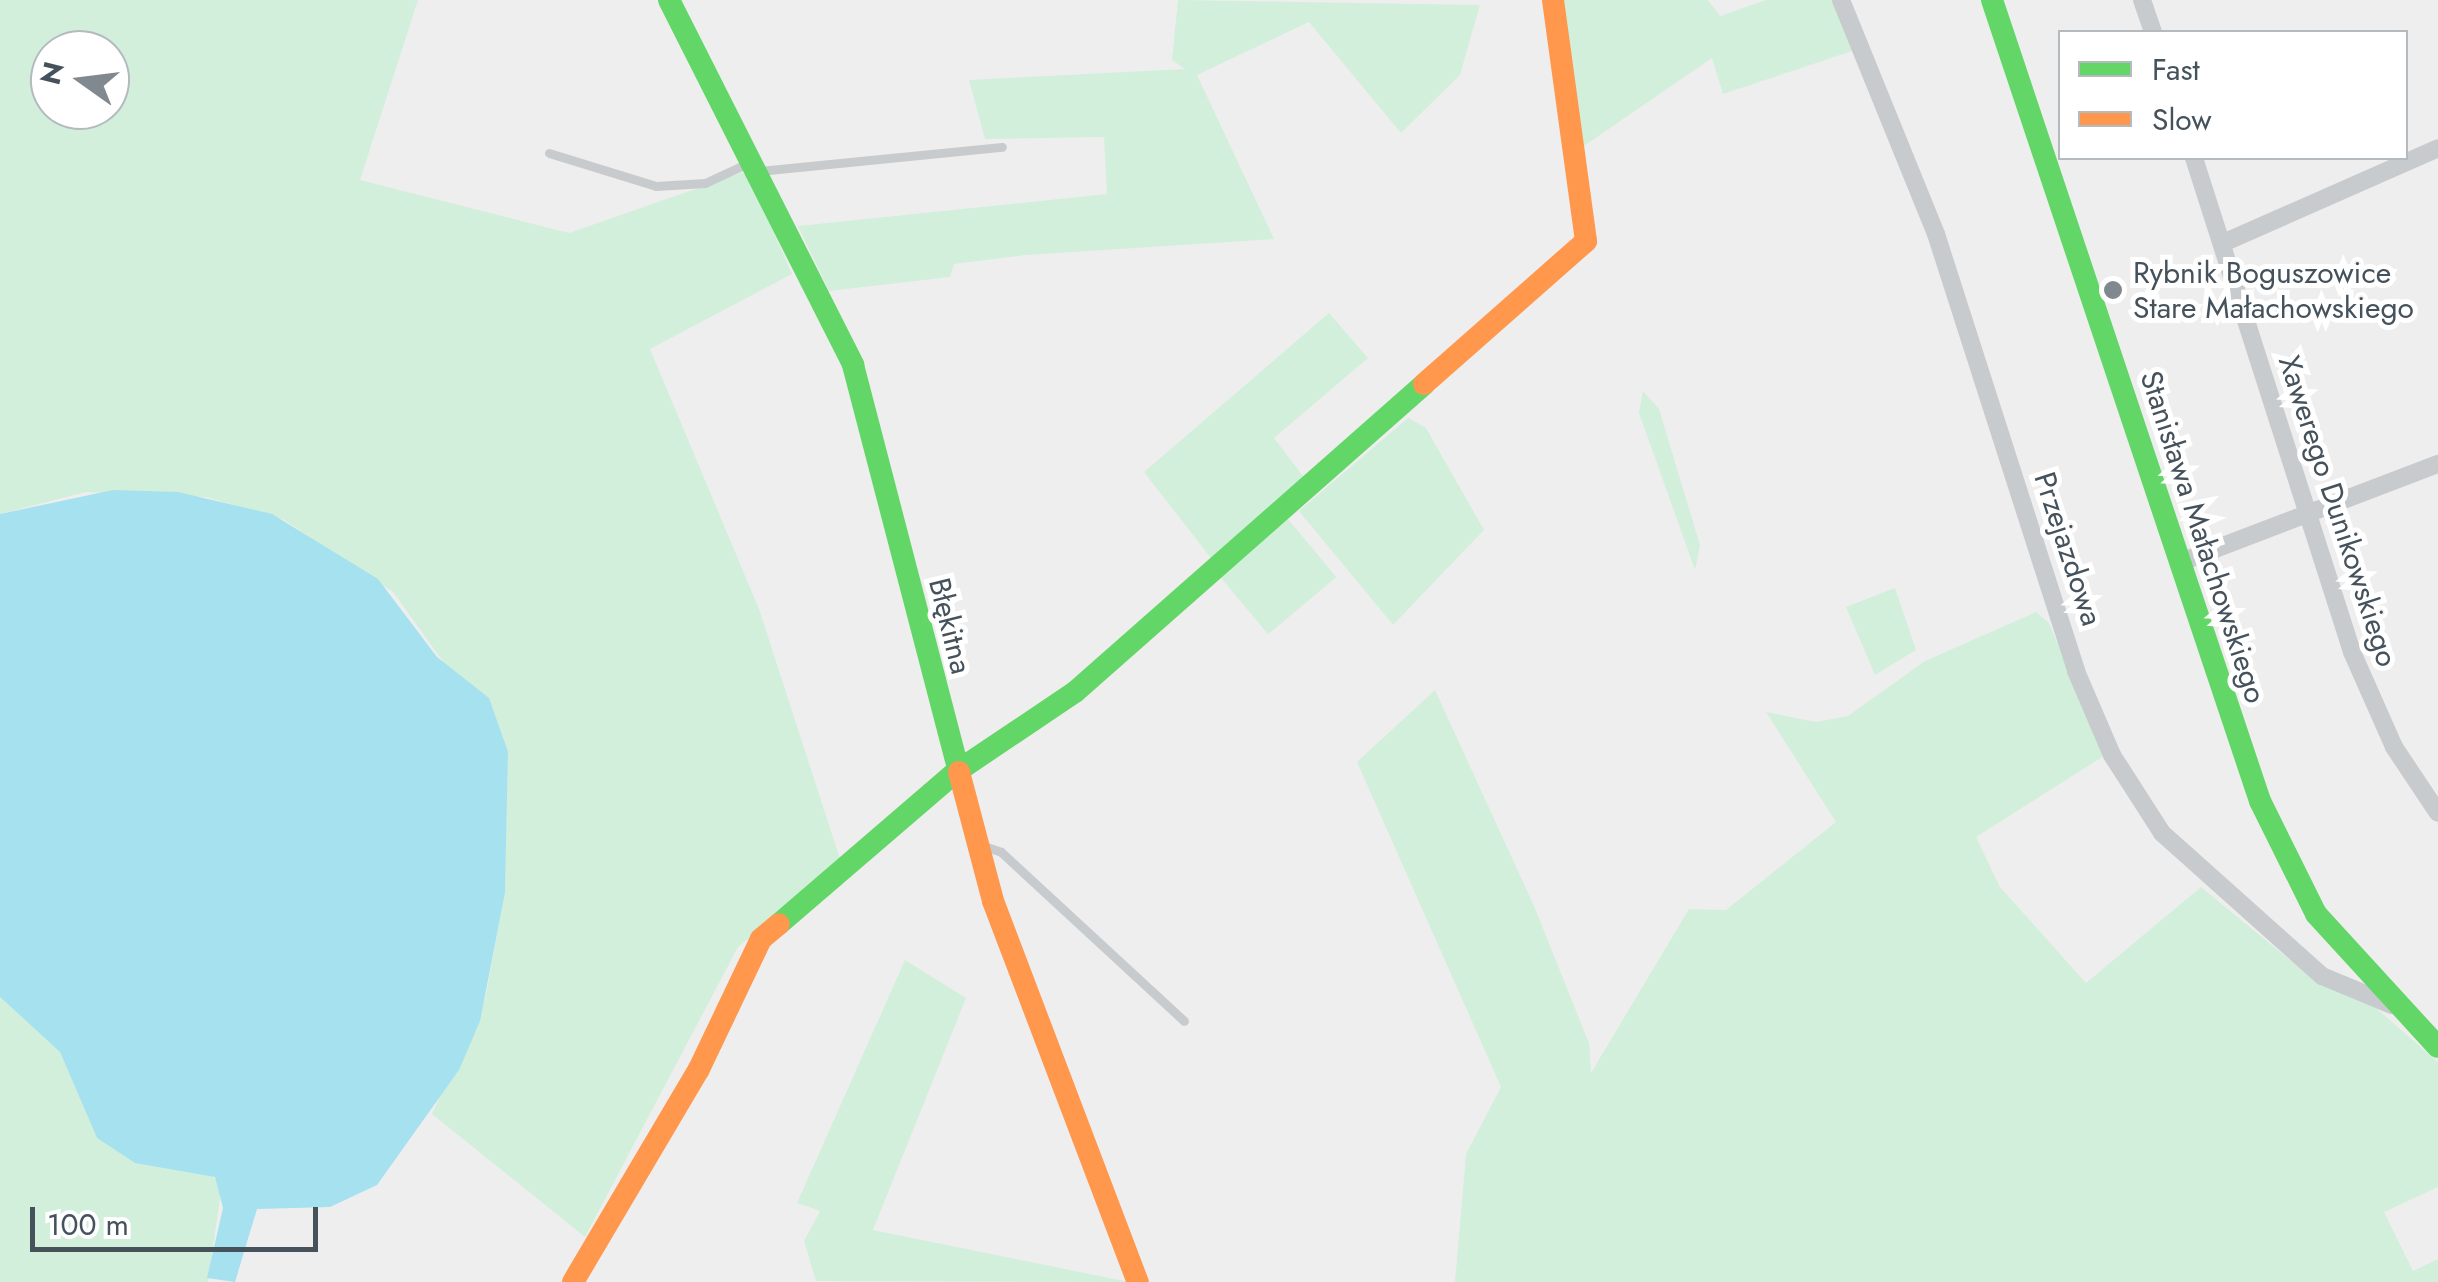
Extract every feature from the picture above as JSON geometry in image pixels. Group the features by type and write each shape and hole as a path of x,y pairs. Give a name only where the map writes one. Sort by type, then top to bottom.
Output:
{"street":[{"name":"Błękitna","path":"670,0 757,166 853,365 956,772 1010,954 1138,1282"},
{"path":"573,1282 699,1069 761,940 956,772 1075,692 1586,242 1553,0"},
{"name":"Przejazdowa","path":"1841,0 1936,234 2076,671 2112,755 2162,832 2322,976 2392,1006"},
{"name":"Stanisława Małachowskiego","path":"1992,0 2260,801 2316,914 2392,1006 2438,1047"},
{"path":"2142,0 2152,30"},
{"path":"2222,243 2438,148"},
{"name":"Xawerego Dunikowskiego","path":"2195,160 2352,652 2394,747 2438,813"},
{"path":"2181,562 2438,464"}],"lane":[{"path":"549,153 656,186 704,183 757,166 1002,147"},
{"path":"978,844 1001,852 1184,1021"}],"green space":[{"path":"0,0 418,0 360,180 569,233 747,171 792,274 650,349 759,609 842,865 738,947 585,1237 432,1114 485,999 505,893 508,752 393,592 284,520 206,497 86,492 0,514"},
{"path":"1178,0 1480,5 1460,75 1401,133 1309,22 1197,75 1274,239 1026,255 954,264 950,277 829,291 798,226 1107,194 1104,137 985,139 969,80 1185,69 1172,60"},
{"path":"1558,0 1708,0 1720,16 1766,0 1832,0 1852,51 1723,94 1712,58 1578,150"},
{"path":"1329,313 1368,358 1274,438 1306,480 1214,562 1144,472"},
{"path":"1643,391 1659,409 1700,545 1695,570 1639,413"},
{"path":"1408,418 1426,428 1484,530 1393,625 1299,511"},
{"path":"1287,518 1336,577 1268,634 1219,575"},
{"path":"1895,588 1916,650 1875,675 1846,607"},
{"path":"2036,612 2049,623 2104,756 1976,837 2000,887 2086,983 2201,887 2319,984 2376,1008 2438,1062 2438,1187 2384,1212 2413,1271 2438,1259 2438,1282 1455,1282 1466,1154 1501,1087 1357,762 1435,690 1534,906 1589,1043 1591,1073 1689,909 1726,910 1836,822 1766,712 1816,722 1848,716 1925,661"},
{"path":"905,960 966,998 873,1230 1129,1282 816,1281 804,1241 820,1211 797,1203"},
{"path":"0,997 60,1052 97,1138 135,1163 208,1172 222,1185 208,1282 0,1282"}],"water":[{"path":"113,490 178,492 272,514 378,579 437,657 489,698 508,752 505,893 480,1021 459,1070 377,1185 330,1207 257,1209 235,1282 207,1278 223,1208 215,1177 135,1163 97,1138 60,1052 0,997 0,514"}],"traffic: fast":[{"path":"669,0 853,365 959,772"},
{"path":"1992,0 2260,801 2316,914 2438,1047"},
{"path":"779,924 956,772 1075,692 1424,384"}],"traffic: slow":[{"path":"1424,384 1586,241 1553,0"},
{"path":"959,772 993,901 1138,1282"},
{"path":"573,1282 699,1069 761,939 779,924"}],"place":[{"name":"Rybnik Boguszowice Stare Małachowskiego","path":"2113,290"}]}
